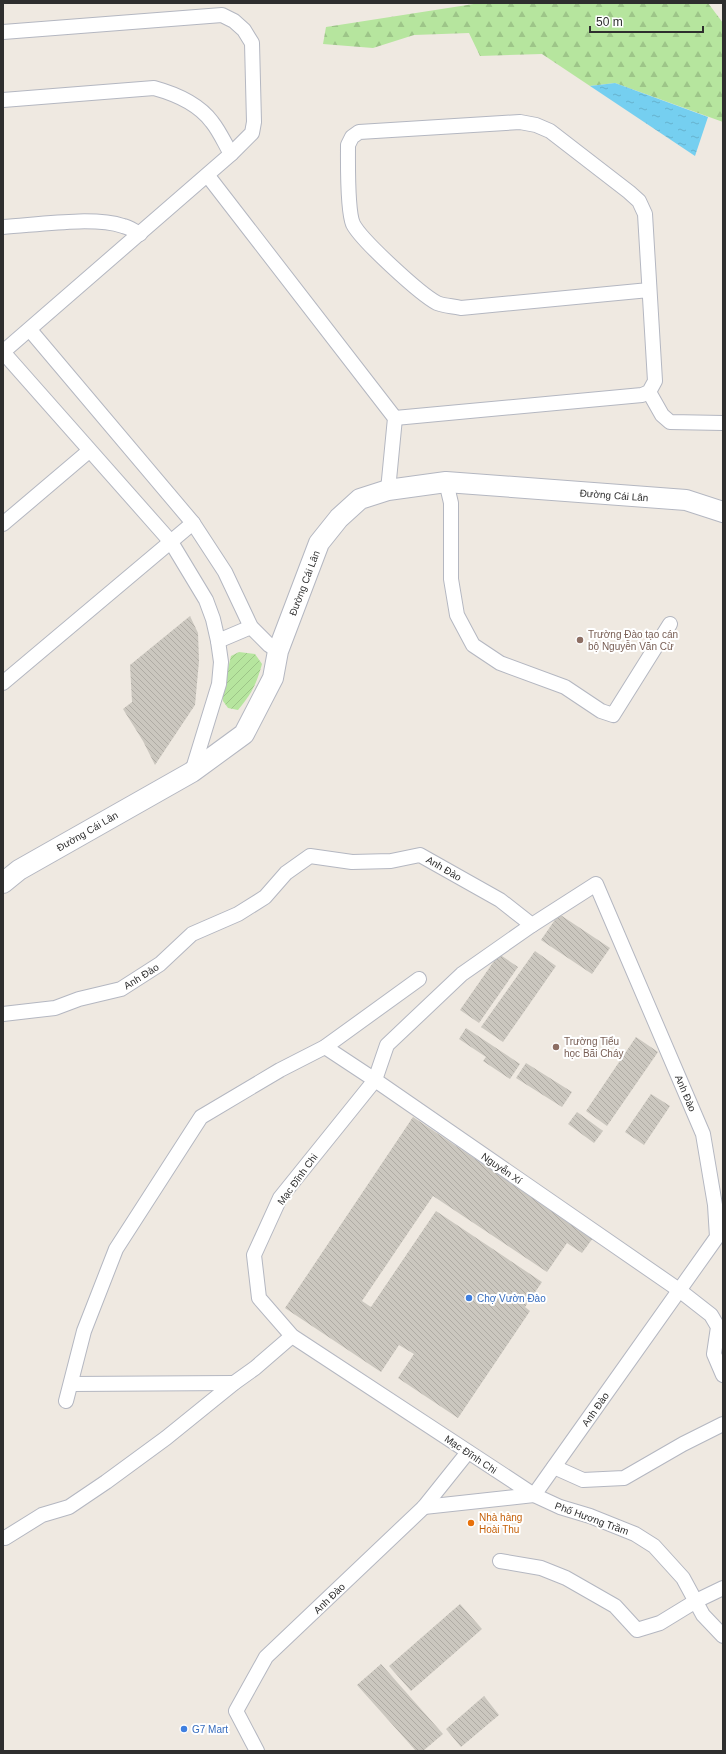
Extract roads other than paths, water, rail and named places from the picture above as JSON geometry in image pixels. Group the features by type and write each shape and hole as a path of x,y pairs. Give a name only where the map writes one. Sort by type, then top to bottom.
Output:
{"main road":[{"name":"Đường Cái Lân","path":"3,883 19,870 192,772 244,734 273,678 278,651 319,543 339,518 360,499 388,490 446,482 686,500 723,512"}],"street":[{"path":"3,32 222,15 234,21 244,30 252,43 254,122 252,133 208,176 3,352 171,542 206,600 214,619 221,662 219,684 192,772"},
{"path":"3,100 154,88 177,94 196,106 212,121 231,154"},
{"path":"395,418 642,395 649,392 655,381 645,214 638,201 550,131 536,125 520,122 359,132 352,137 348,145 350,208 353,223 363,238 421,293 438,303 461,308 649,290"},
{"path":"208,176 395,418 388,490"},
{"path":"3,227 106,222 123,226 140,234"},
{"path":"30,330 192,523 225,572 251,627 269,645 278,651"},
{"path":"649,392 662,415 670,422 723,423"},
{"path":"3,524 90,451"},
{"path":"446,482 452,503 451,579 457,615 473,645 500,663 565,687 601,711 613,715 670,624"},
{"path":"3,683 192,523"},
{"path":"218,641 251,627"},
{"name":"Anh Đào","path":"3,1014 55,1008 79,999 121,989 160,964 192,934 238,914 265,897 286,873 310,856 360,862 391,861 420,855 500,900 532,925 596,884 703,1134 715,1205 717,1238 534,1496"},
{"name":"Mạc Đĩnh Chi","path":"532,925 462,974 387,1045 374,1080 280,1198 254,1255 259,1298 292,1336 534,1496"},
{"path":"66,1401 84,1331 116,1249 201,1117 280,1070 325,1047 419,979"},
{"name":"Nguyễn Xí","path":"325,1047 679,1290 711,1315 718,1327 714,1354 723,1375"},
{"path":"3,1537 5,1538 42,1515 69,1507 166,1438 255,1368 292,1336"},
{"path":"71,1384 234,1383"},
{"path":"554,1467 583,1480 624,1478 683,1444 723,1424"},
{"path":"424,1507 468,1452"},
{"path":"424,1507 534,1496"},
{"name":"Phố Hương Trầm","path":"534,1496 635,1534 654,1546 683,1578 703,1615 723,1636"},
{"name":"Anh Đào","path":"257,1751 236,1711 266,1657 424,1507"},
{"path":"500,1561 541,1568 566,1578 615,1606 637,1630 660,1623 696,1601 723,1588"}],"water":[{"path":"615,83 708,117 695,156 590,86"}],"place":[{"name":"Trường Đào tạo cán bộ Nguyễn Văn Cừ","path":"580,640"},
{"name":"Trường Tiểu học Bãi Cháy","path":"556,1047"},
{"name":"Chợ Vườn Đào","path":"469,1298"},
{"name":"Nhà hàng Hoài Thu","path":"471,1523"},
{"name":"G7 Mart","path":"184,1729"}]}
